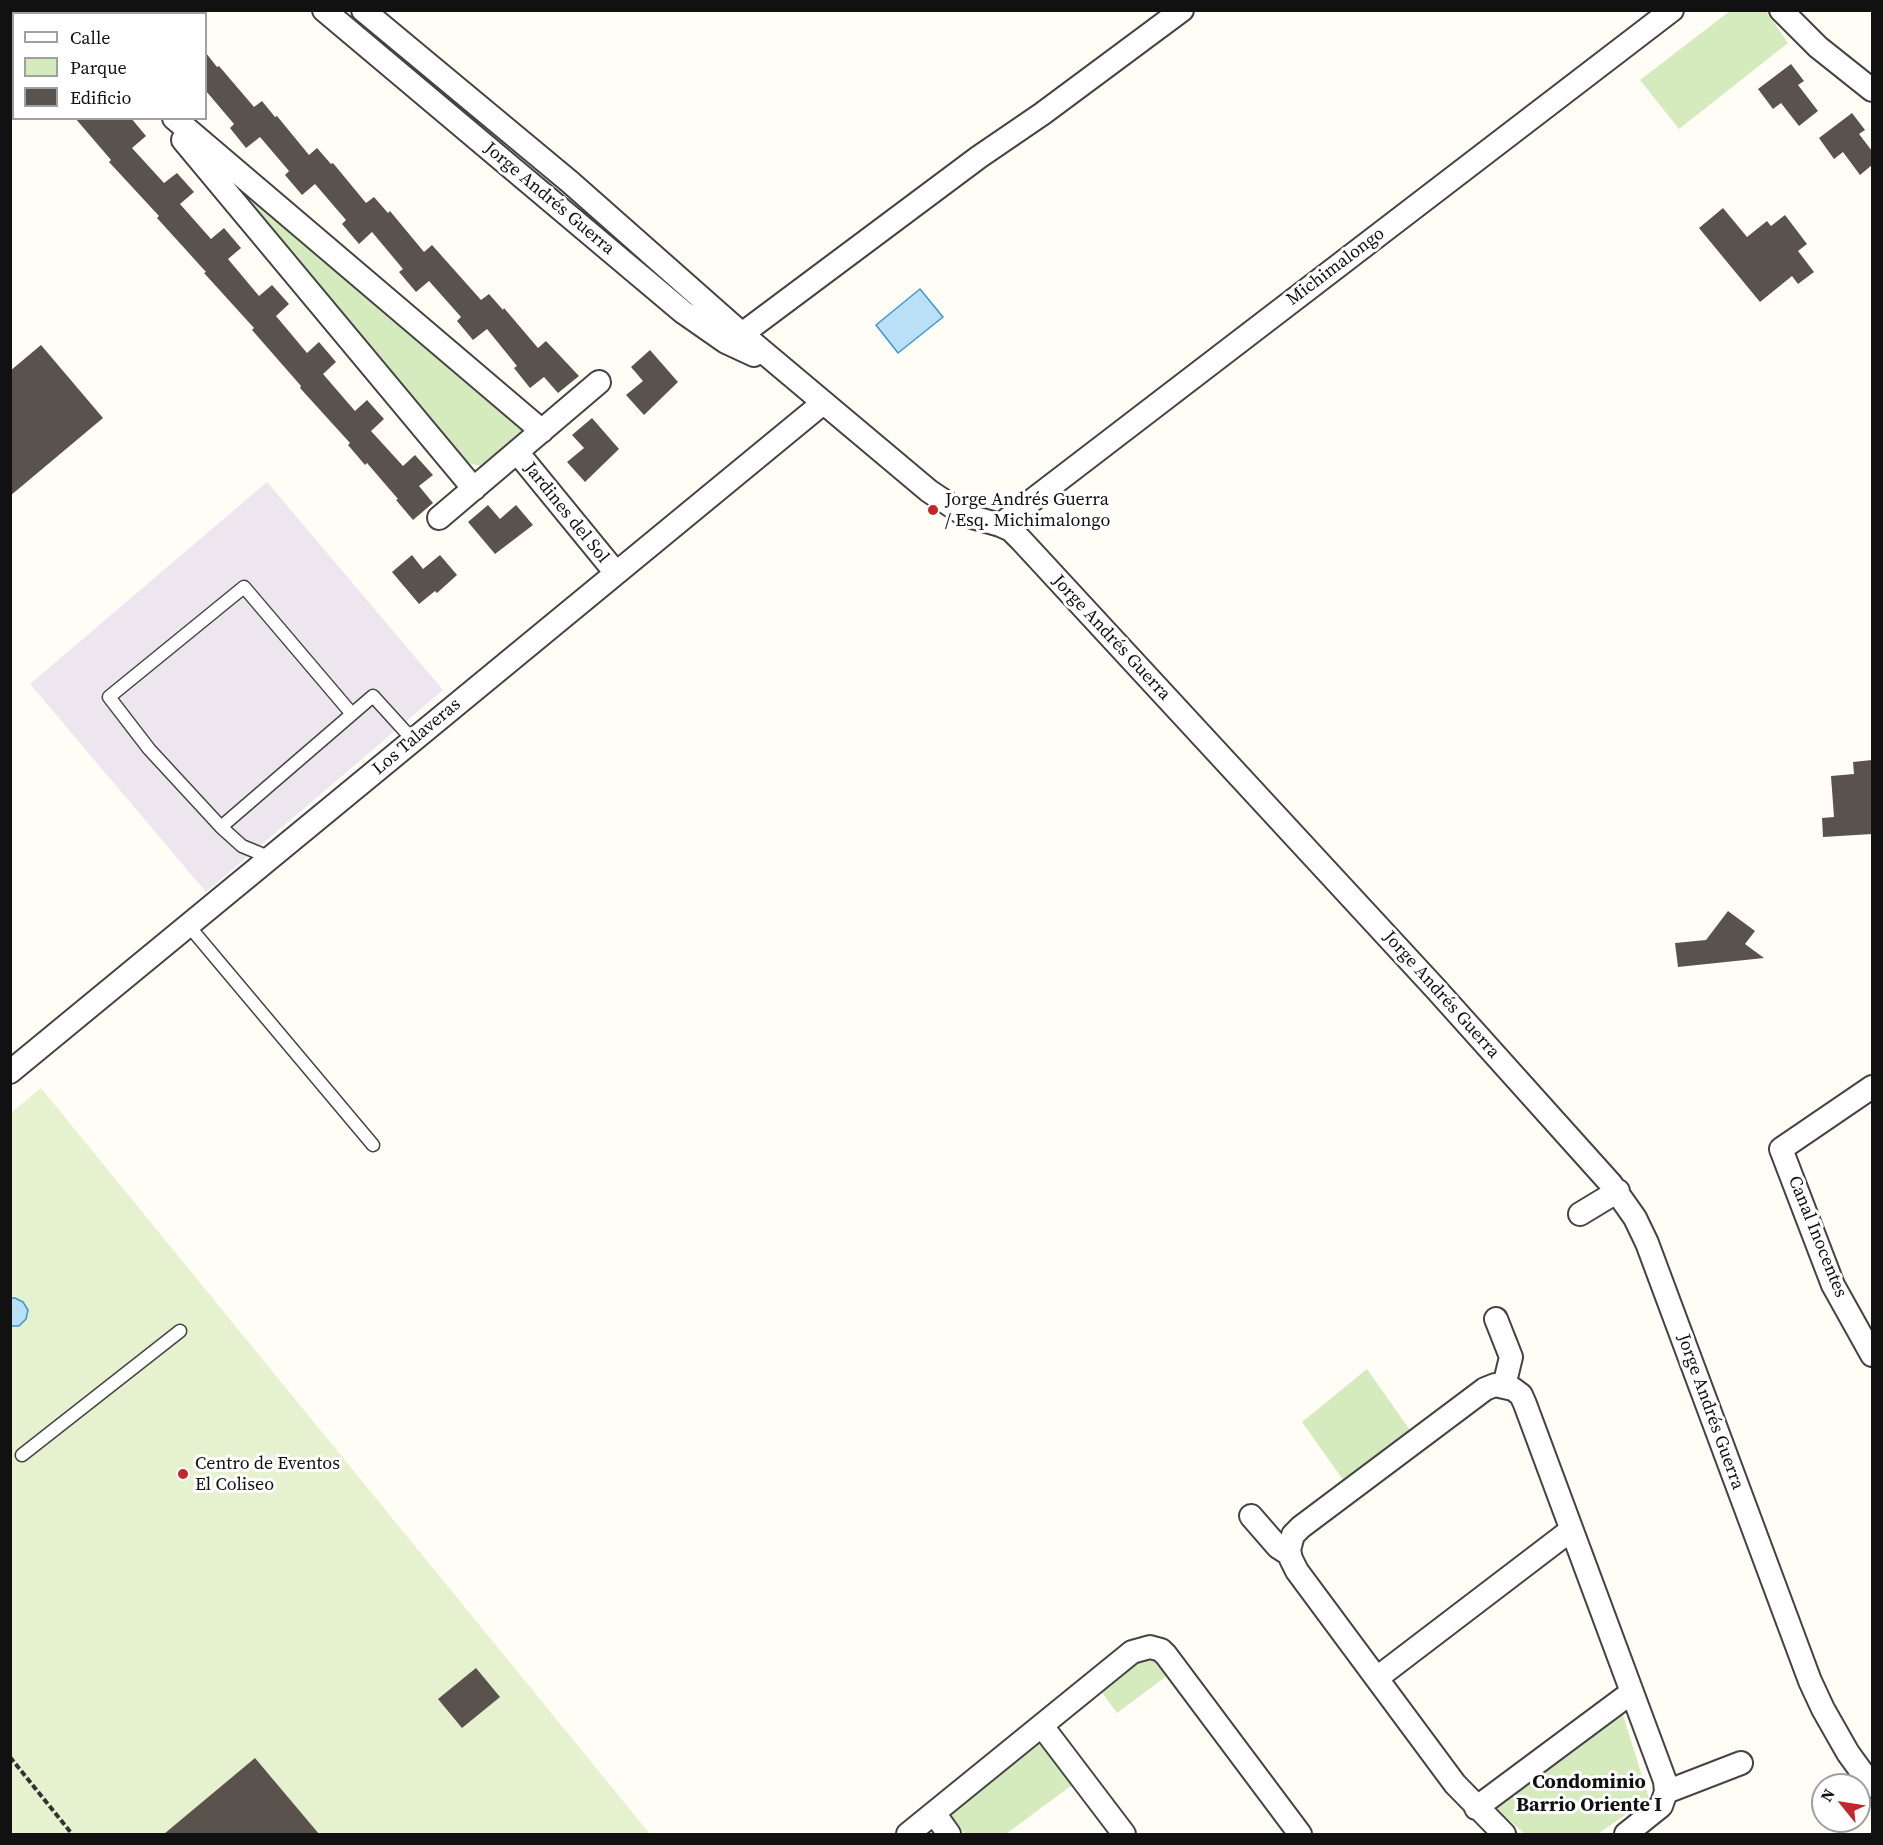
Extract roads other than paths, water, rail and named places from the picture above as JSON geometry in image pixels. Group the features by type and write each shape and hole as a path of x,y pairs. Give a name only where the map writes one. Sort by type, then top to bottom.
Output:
{"street":[{"name":"Jorge Andrés Guerra","path":"324,10 683,312 726,342 785,370"},
{"name":"Jorge Andrés Guerra","path":"363,10 570,182 742,334 929,491 965,515 1011,530 1435,988 1618,1191 1647,1243 1810,1681 1848,1753 1872,1786"},
{"path":"742,334 979,157 1042,114 1182,10"},
{"name":"Michimalongo","path":"1000,525 1672,10"},
{"path":"1781,10 1818,46 1872,90"},
{"path":"167,120 474,489"},
{"path":"176,120 542,431"},
{"path":"439,518 599,382"},
{"name":"Los Talaveras","path":"10,1071 823,403"},
{"name":"Jardines del Sol","path":"517,452 616,573"},
{"name":"Canal Inocentes","path":"1870,1344 1833,1285 1781,1149 1872,1088"},
{"path":"1580,1214 1618,1191"},
{"path":"1496,1319 1511,1357 1504,1386"},
{"path":"1289,1554 1291,1540 1300,1527 1485,1389 1495,1384 1513,1389 1523,1399 1663,1773 1666,1792 1664,1801 1657,1811 1626,1834"},
{"path":"1251,1516 1278,1547 1289,1554 1297,1570 1455,1784 1504,1834"},
{"path":"1377,1678 1571,1530"},
{"path":"908,1834 1131,1652 1143,1648 1161,1650 1300,1834"},
{"path":"1476,1808 1632,1692"},
{"path":"1042,1726 1124,1834"},
{"path":"1666,1792 1741,1763"},
{"path":"934,1813 949,1834"}],"lane":[{"path":"271,858 242,846 220,827 149,749 109,697 244,587 352,714"},
{"path":"220,827 373,696 413,740"},
{"path":"188,925 373,1145"},
{"path":"22,1455 180,1331"}],"water":[{"path":"920,289 943,317 898,353 876,325"},
{"path":"11,1298 23,1302 28,1310 26,1319 19,1326 11,1326"}],"place":[{"name":"Jorge Andrés Guerra / Esq. Michimalongo","path":"933,510"},
{"name":"Centro de Eventos El Coliseo","path":"183,1474"}],"district":[{"name":"Condominio Barrio Oriente I","path":"1589,1794"}]}
